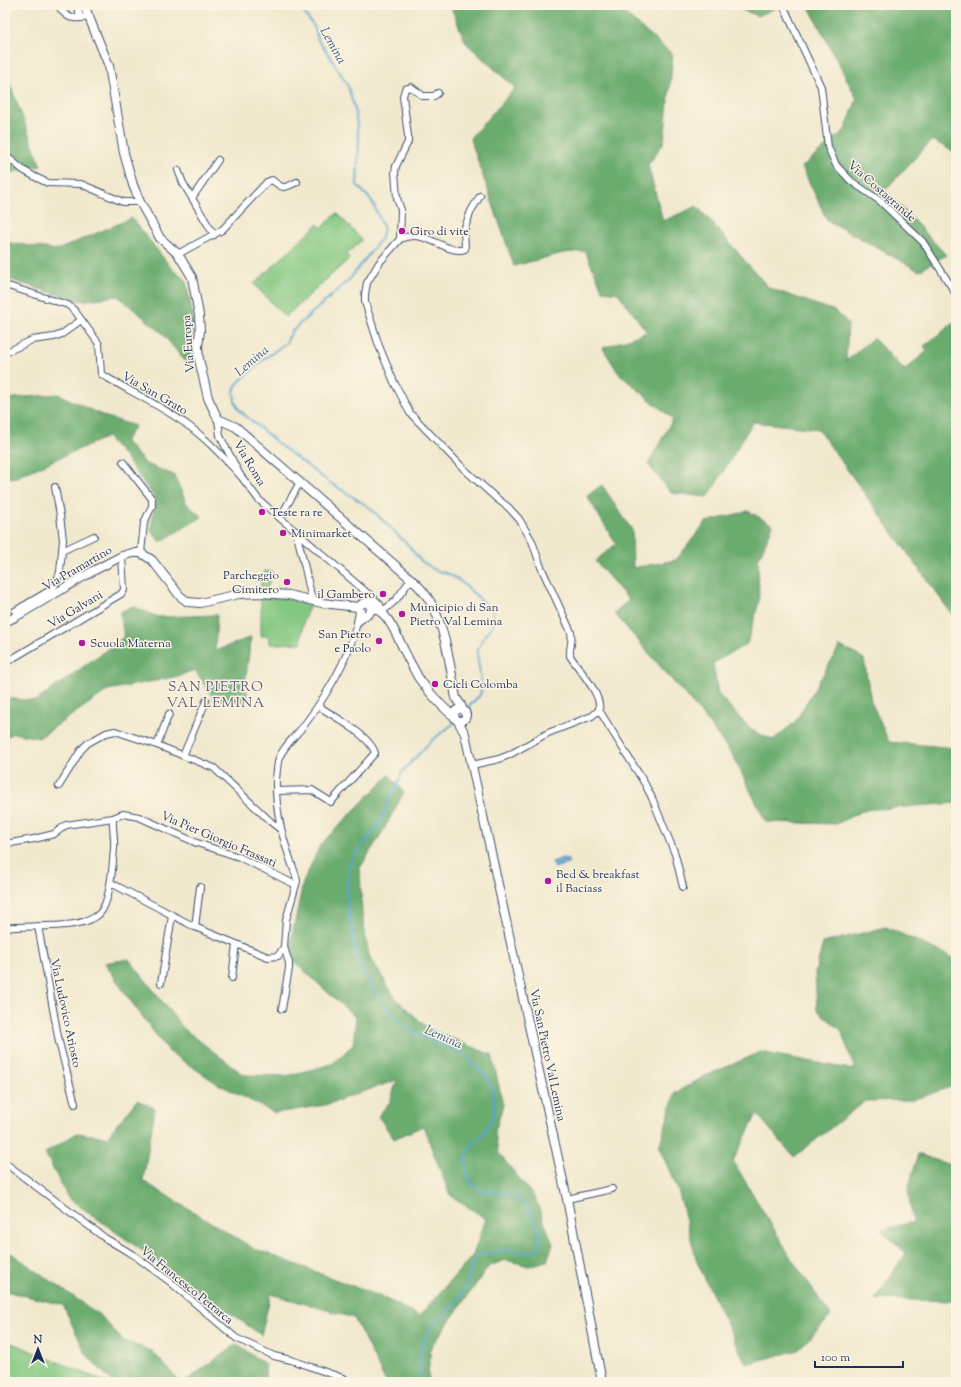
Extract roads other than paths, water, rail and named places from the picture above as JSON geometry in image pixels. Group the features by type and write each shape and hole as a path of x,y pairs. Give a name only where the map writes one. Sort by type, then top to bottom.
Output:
{"street":[{"path":"58,5 62,13 73,18 85,18"},
{"path":"76,5 85,18"},
{"name":"Via Europa","path":"84,5 85,18 109,66 124,152 133,185 140,202 160,238 178,254 192,277 199,315 200,331 198,347 200,366 208,398 218,419"},
{"name":"Via Costagrande","path":"783,5 821,87 828,147 836,165 852,181 880,201 923,242 956,294"},
{"path":"400,239 401,210 397,198 395,172 396,166 408,142 403,91 411,87 423,96 434,96 438,93"},
{"path":"5,155 23,170 48,183 81,184 123,202 140,202"},
{"path":"192,198 218,160"},
{"path":"178,170 192,198 214,234"},
{"path":"178,254 214,234 229,222 267,182 272,180 281,187 285,188 297,182"},
{"path":"472,765 487,762 509,754 548,734 592,716 599,710 600,704 596,695 570,656 572,640 571,632 541,567 532,541 519,519 508,507 463,468 410,413 386,364 365,302 365,289 367,283 378,263 400,239 417,235 453,249 465,249 464,230 471,210 480,196"},
{"name":"Via San Grato","path":"5,285 64,303 75,311 99,344 101,355 101,374 166,411 187,425 223,457 240,475"},
{"path":"5,353 32,340 54,337 62,334 81,320"},
{"path":"218,419 236,427 426,594 436,613 448,656 458,714"},
{"name":"Via Roma","path":"218,419 220,436 240,475 259,500 367,593"},
{"path":"123,462 153,502 144,523 141,553 152,560 180,596 188,602 200,603 239,594 254,593 289,595 322,603 365,610 376,608 392,625 405,654 419,678 446,708 458,714"},
{"path":"280,518 300,482"},
{"path":"17,616 15,611 55,586 60,572 62,526 55,487"},
{"path":"296,531 312,600"},
{"path":"62,551 94,536"},
{"name":"Via Pramartino","path":"5,622 122,556 132,553 141,553"},
{"name":"Via Galvani","path":"5,663 124,592 122,556"},
{"path":"384,615 411,580"},
{"path":"367,593 379,605 384,615"},
{"name":"Via Pier Giorgio Frassati","path":"5,844 54,834 66,825 113,818 123,814 140,817 197,843 239,858 296,885 296,876 280,829 276,791 279,758 284,749 299,733 318,706 337,675 357,623 365,610 367,593"},
{"path":"184,756 206,701"},
{"path":"276,791 312,790 331,802 375,753 373,748 353,728 318,706"},
{"path":"599,710 645,784 652,798 675,854 683,887"},
{"path":"157,745 169,714"},
{"name":"Via San Pietro Val Lemina","path":"458,714 465,734 472,765 567,1199 602,1382"},
{"path":"59,786 81,750 88,743 106,733 115,731 157,745 214,768 280,829"},
{"path":"5,928 16,926 63,925 78,923 92,920 100,913 104,907 110,883 114,847 113,818"},
{"path":"110,883 195,927 268,957 278,956 284,947"},
{"path":"282,1009 289,968 284,947 286,920 296,885"},
{"path":"195,927 200,887"},
{"path":"162,983 172,916"},
{"name":"Via Ludovico Ariosto","path":"38,926 59,1042 75,1104"},
{"path":"232,978 236,944"},
{"name":"Via Francesco Petrarca","path":"5,1163 105,1238 135,1256 169,1281 236,1338 274,1356 291,1360 343,1378 350,1382"},
{"path":"567,1199 612,1189"}],"water":[{"path":"562,858 568,859 568,864 554,868 552,862"}],"waterway":[{"name":"Lemina","path":"298,5 314,26 318,40 348,86 355,110 359,141 357,185 372,201 384,229 380,240 349,280 292,331 286,343 260,362 237,384 234,391 235,401 239,410 281,446 329,482 369,507 407,544 421,561 435,570 451,575 491,609 494,617 493,625 482,640 477,653 482,688 480,695 468,707"},
{"name":"Lemina","path":"420,1382 419,1372 421,1352 426,1336 460,1297 468,1281 472,1263 475,1258 483,1254 508,1250 528,1253 539,1248 540,1240 540,1232 532,1215 525,1205 512,1195 480,1190 473,1185 467,1175 466,1157 470,1148 484,1133 493,1117 493,1094 487,1077 473,1065 466,1056 434,1043 405,1027 385,1006 374,992 357,958 349,913 347,894 347,877 349,866 357,852 377,828 384,815 389,800 398,784 402,772 431,741 453,724"}],"place":[{"name":"Giro di vite","path":"402,231"},
{"name":"Teste ra re","path":"262,512"},
{"name":"Minimarket","path":"283,533"},
{"name":"Parcheggio Cimitero","path":"287,582"},
{"name":"il Gambero","path":"383,594"},
{"name":"Municipio di San Pietro Val Lemina","path":"402,614"},
{"name":"San Pietro e Paolo","path":"379,641"},
{"name":"Scuola Materna","path":"82,643"},
{"name":"Cicli Colomba","path":"435,684"},
{"name":"Bed & breakfast il Baciass","path":"548,881"}],"district":[{"name":"SAN PIETRO VAL LEMINA","path":"216,694"}]}
